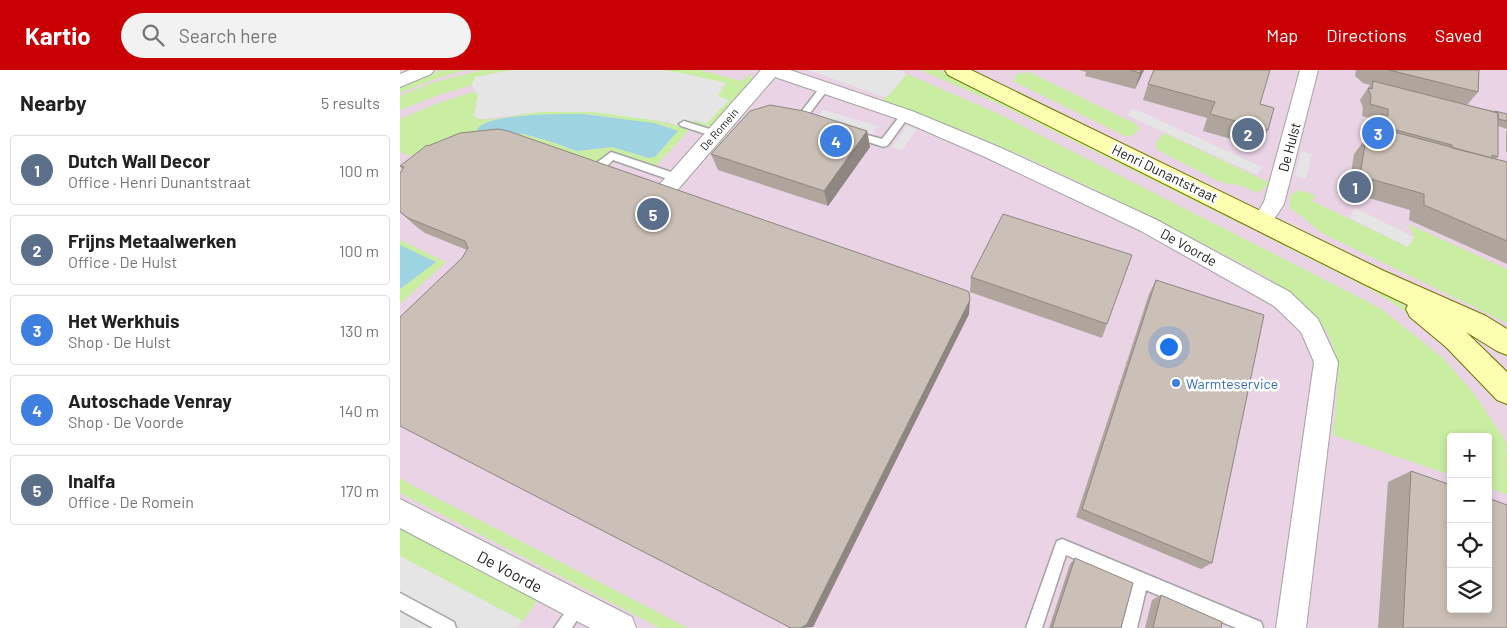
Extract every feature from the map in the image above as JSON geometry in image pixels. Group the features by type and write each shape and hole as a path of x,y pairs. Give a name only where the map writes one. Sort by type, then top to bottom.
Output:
{"main road":[{"name":"Henri Dunantstraat","path":"955,70 1375,278 1477,324 1507,342"},
{"name":"Henri Dunantstraat","path":"1375,278 1456,338 1507,391"}],"street":[{"path":"400,81 425,70"},
{"name":"De Voorde","path":"771,70 905,115 992,152 1148,225 1282,299 1310,326 1326,362 1291,628"},
{"name":"De Romein","path":"671,183 771,70"},
{"name":"De Hulst","path":"1262,221 1274,204 1310,70"},
{"name":"De Voorde","path":"400,513 570,617 621,628"}],"lane":[{"path":"820,124 801,118 824,88"},
{"path":"847,132 884,143 905,115"},
{"path":"684,124 715,134"},
{"path":"599,166 611,156 671,183"},
{"path":"1034,628 1062,546 1142,580 1227,622 1255,628"},
{"path":"1129,628 1142,580"},
{"path":"400,601 448,628"}],"shaded area":[{"path":"400,70 1507,70 1507,628 400,628"},
{"path":"512,70 662,70 726,83 718,96 729,100 706,124 694,120 686,129 668,122 593,112 540,112 482,119 476,118 474,115 478,94 472,85 475,77"},
{"path":"808,70 900,70 907,74 888,96 884,97"},
{"path":"1133,108 1262,167 1257,175 1127,115"},
{"path":"823,110 878,126 872,134 817,117"},
{"path":"907,126 917,129 902,150 892,147"},
{"path":"1301,151 1312,154 1306,179 1295,176"},
{"path":"1355,208 1414,237 1408,247 1349,218"},
{"path":"400,556 523,621 516,628 400,628"}],"green space":[{"path":"442,70 466,70 432,80 400,93 400,85"},
{"path":"483,70 512,70 475,77 472,85 400,110 400,96 431,83"},
{"path":"663,70 700,70 742,81 750,74 753,80 711,129 693,122 728,101 717,97 726,83"},
{"path":"920,70 939,70 1251,225 1245,226 1001,105"},
{"path":"1019,72 1022,74 1029,72 1136,124 1140,129 1131,136 1125,136 1013,81"},
{"path":"907,74 999,114 1380,308 1442,357 1473,392 1506,441 1507,494 1492,489 1492,433 1447,433 1447,474 1333,435 1338,384 1333,346 1328,334 1317,318 1303,303 1268,278 1168,226 1038,163 986,140 883,101 884,97 888,96"},
{"path":"473,92 478,94 474,115 478,119 493,119 540,112 577,111 634,116 689,130 656,166 610,150 588,170 418,158 400,152 400,119 438,103","holes":["583,114 670,127 649,158 612,147 577,151 524,134 507,134 478,128 486,123 512,117"]},
{"path":"1164,133 1270,183 1258,193 1242,186 1220,182 1156,149 1156,142"},
{"path":"1299,190 1316,195 1312,201 1408,247 1414,237 1408,224 1507,269 1507,323 1320,232 1290,208 1290,196"},
{"path":"1263,231 1376,288 1410,309 1411,315 1370,289 1263,235"},
{"path":"400,240 446,262 400,304 400,289 436,262 402,247"},
{"path":"400,478 688,628 660,628 400,493"},
{"path":"400,527 537,601 523,621 400,556"}],"water":[{"path":"583,114 654,123 678,131 655,157 649,158 612,147 577,151 524,134 480,133 477,130 483,124 509,117"},
{"path":"400,245 436,262 400,289"}],"building":[{"path":"1130,70 1141,70 1140,73"},
{"path":"1154,70 1270,70 1260,104 1274,108 1268,130 1210,114 1215,102 1148,84"},
{"path":"1389,70 1479,70 1478,92"},
{"path":"1373,81 1498,113 1498,157 1492,155 1492,158 1452,148 1452,145 1381,126 1382,114 1388,116 1388,109 1370,104 1371,96 1368,88 1372,89"},
{"path":"770,105 804,111 867,131 824,191 711,154 750,111"},
{"path":"1495,111 1507,114 1507,121 1498,119 1498,113"},
{"path":"498,129 969,292 970,300 807,624 801,628 791,628 400,426 400,317 462,258 468,248 465,241 408,218 400,212 400,173 404,167 400,166 427,145 460,133"},
{"path":"1383,129 1507,162 1507,241 1424,205 1424,194 1360,176 1366,138 1382,142"},
{"path":"1003,214 1132,255 1107,324 971,277"},
{"path":"1156,280 1264,315 1212,563 1082,509"},
{"path":"1411,471 1447,484 1447,613 1492,613 1492,499 1507,505 1507,628 1403,628"},
{"path":"1075,558 1133,583 1121,628 1052,628"},
{"path":"1161,595 1222,622 1221,628 1153,628"}],"place":[{"name":"Het Werkhuis","path":"1378,133"},
{"name":"Frijns Metaalwerken","path":"1248,134"},
{"name":"Autoschade Venray","path":"836,141"},
{"name":"Dutch Wall Decor","path":"1355,187"},
{"name":"Inalfa","path":"653,214"},
{"name":"Warmteservice","path":"1176,383"}]}
